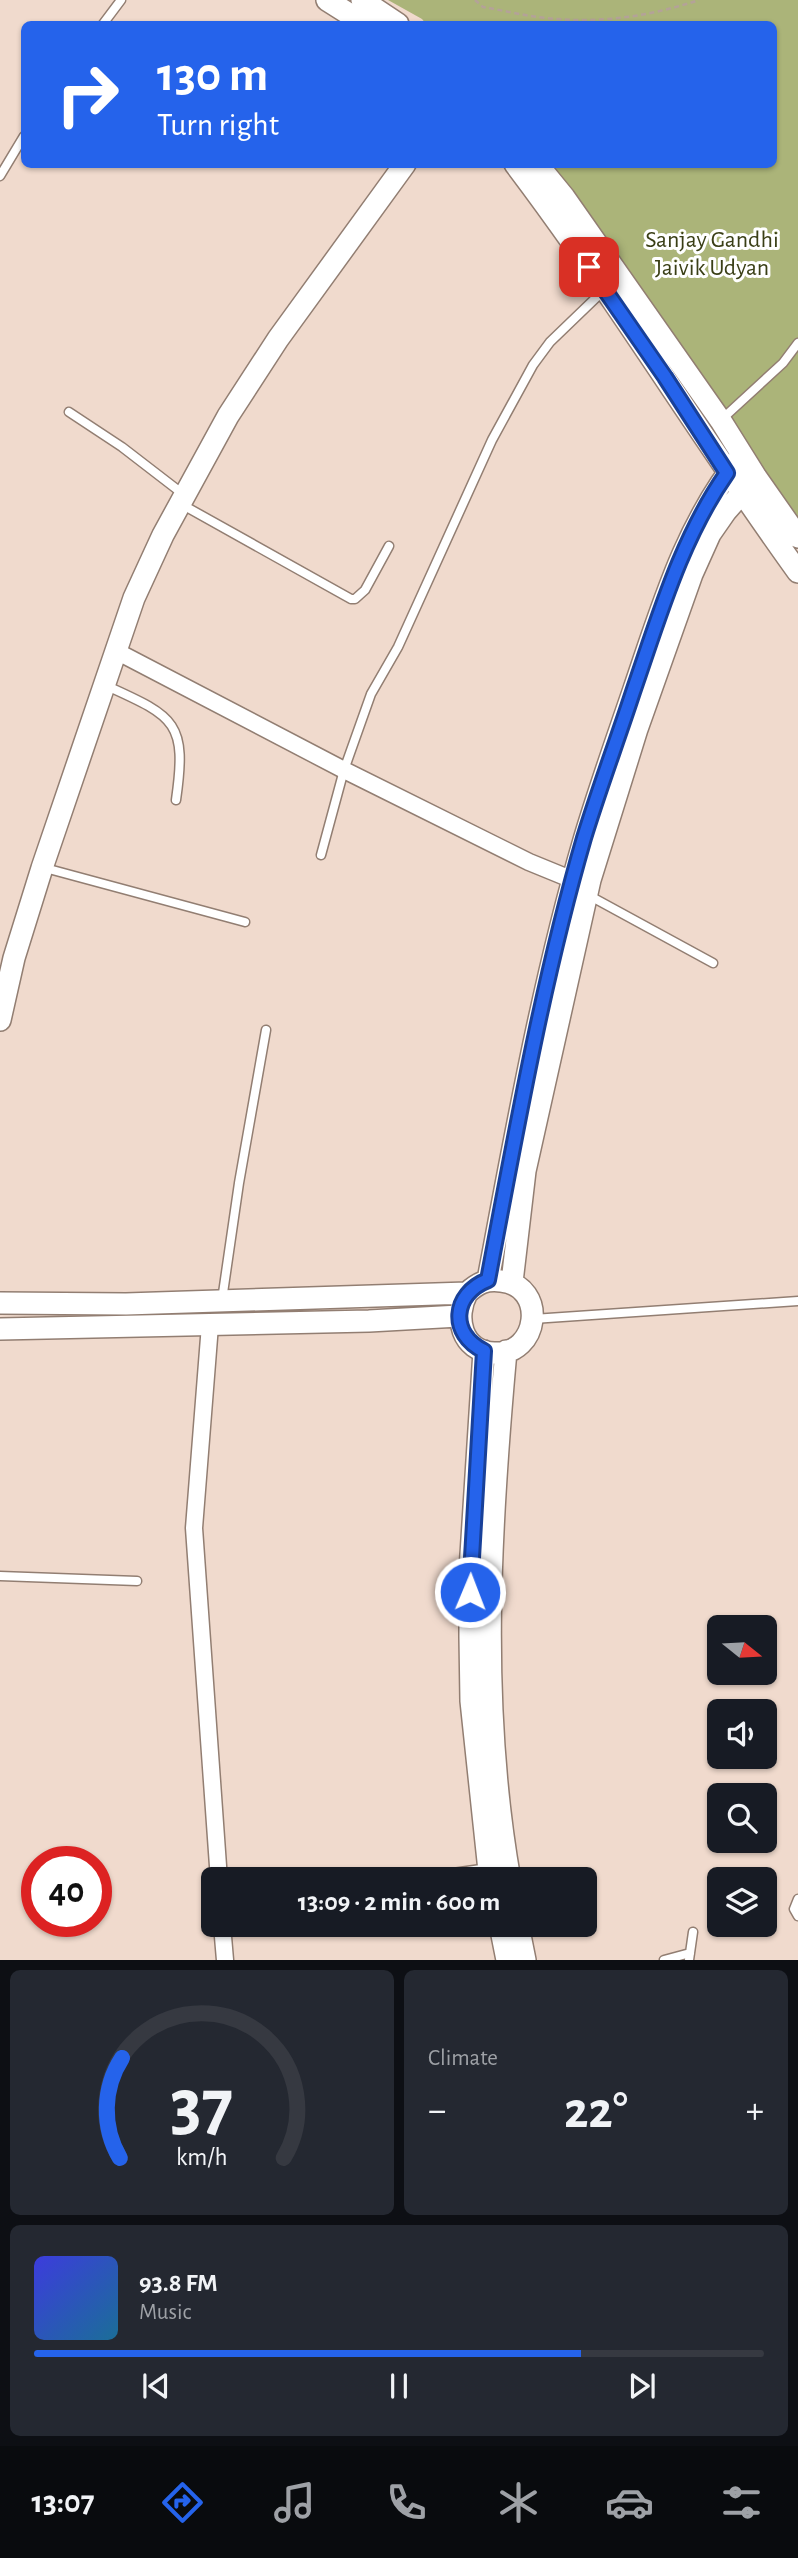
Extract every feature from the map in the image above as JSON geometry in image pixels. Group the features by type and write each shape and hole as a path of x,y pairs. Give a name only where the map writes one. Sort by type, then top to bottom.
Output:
{"street":[{"path":"327,0 360,21"},
{"path":"362,0 394,21"},
{"path":"0,1020 14,958 41,868 134,598 182,499 228,416 278,339 402,168"},
{"path":"518,168 558,221 741,494 798,572"},
{"path":"540,168 564,197 721,421 798,537"},
{"path":"512,1282 525,1171 580,887 589,825 682,554 709,499 742,455"},
{"path":"488,1280 524,1090 580,887 692,574 710,534 756,477"},
{"path":"116,652 344,771 580,887"},
{"path":"488,1280 512,1282 528,1297 533,1319 524,1339 506,1352 484,1351 474,1346 461,1328 461,1304 467,1293 476,1284 488,1280"},
{"path":"0,1303 126,1304 467,1293"},
{"path":"0,1329 459,1316"},
{"path":"210,1325 194,1528 218,1867"},
{"path":"484,1351 470,1570 470,1637 471,1701 488,1867"},
{"path":"506,1352 496,1455 490,1605 494,1754 508,1867"},
{"path":"223,1937 225,1959"},
{"path":"502,1937 507,1959"},
{"path":"520,1937 525,1959"}],"lane":[{"path":"105,21 121,0"},
{"path":"0,176 21,141"},
{"path":"321,855 344,771 371,694 398,647 498,429 533,365 550,342 604,290"},
{"path":"701,435 721,421 783,363 798,343"},
{"path":"69,412 122,447 182,499 351,599 355,599 365,590 389,546"},
{"path":"104,685 153,709 167,719 175,731 180,745 181,761 176,800"},
{"path":"41,868 244,922"},
{"path":"580,887 713,963"},
{"path":"222,1301 239,1183 266,1030"},
{"path":"533,1319 798,1301"},
{"path":"0,1576 137,1581"},
{"path":"798,1899 794,1909 798,1916"},
{"path":"664,1959 689,1956 693,1932"}],"path":[{"path":"475,0 482,7 558,19 627,18 670,10 699,0"}],"green space":[{"name":"Sanjay Gandhi Jaivik Udyan","path":"388,0 798,0 798,528 536,168 777,168 777,21 422,19"}],"route":[{"path":"470,1592 484,1351 474,1346 461,1328 461,1304 476,1284 488,1280 524,1090 584,839 682,554 709,499 727,473 589,267"}]}
